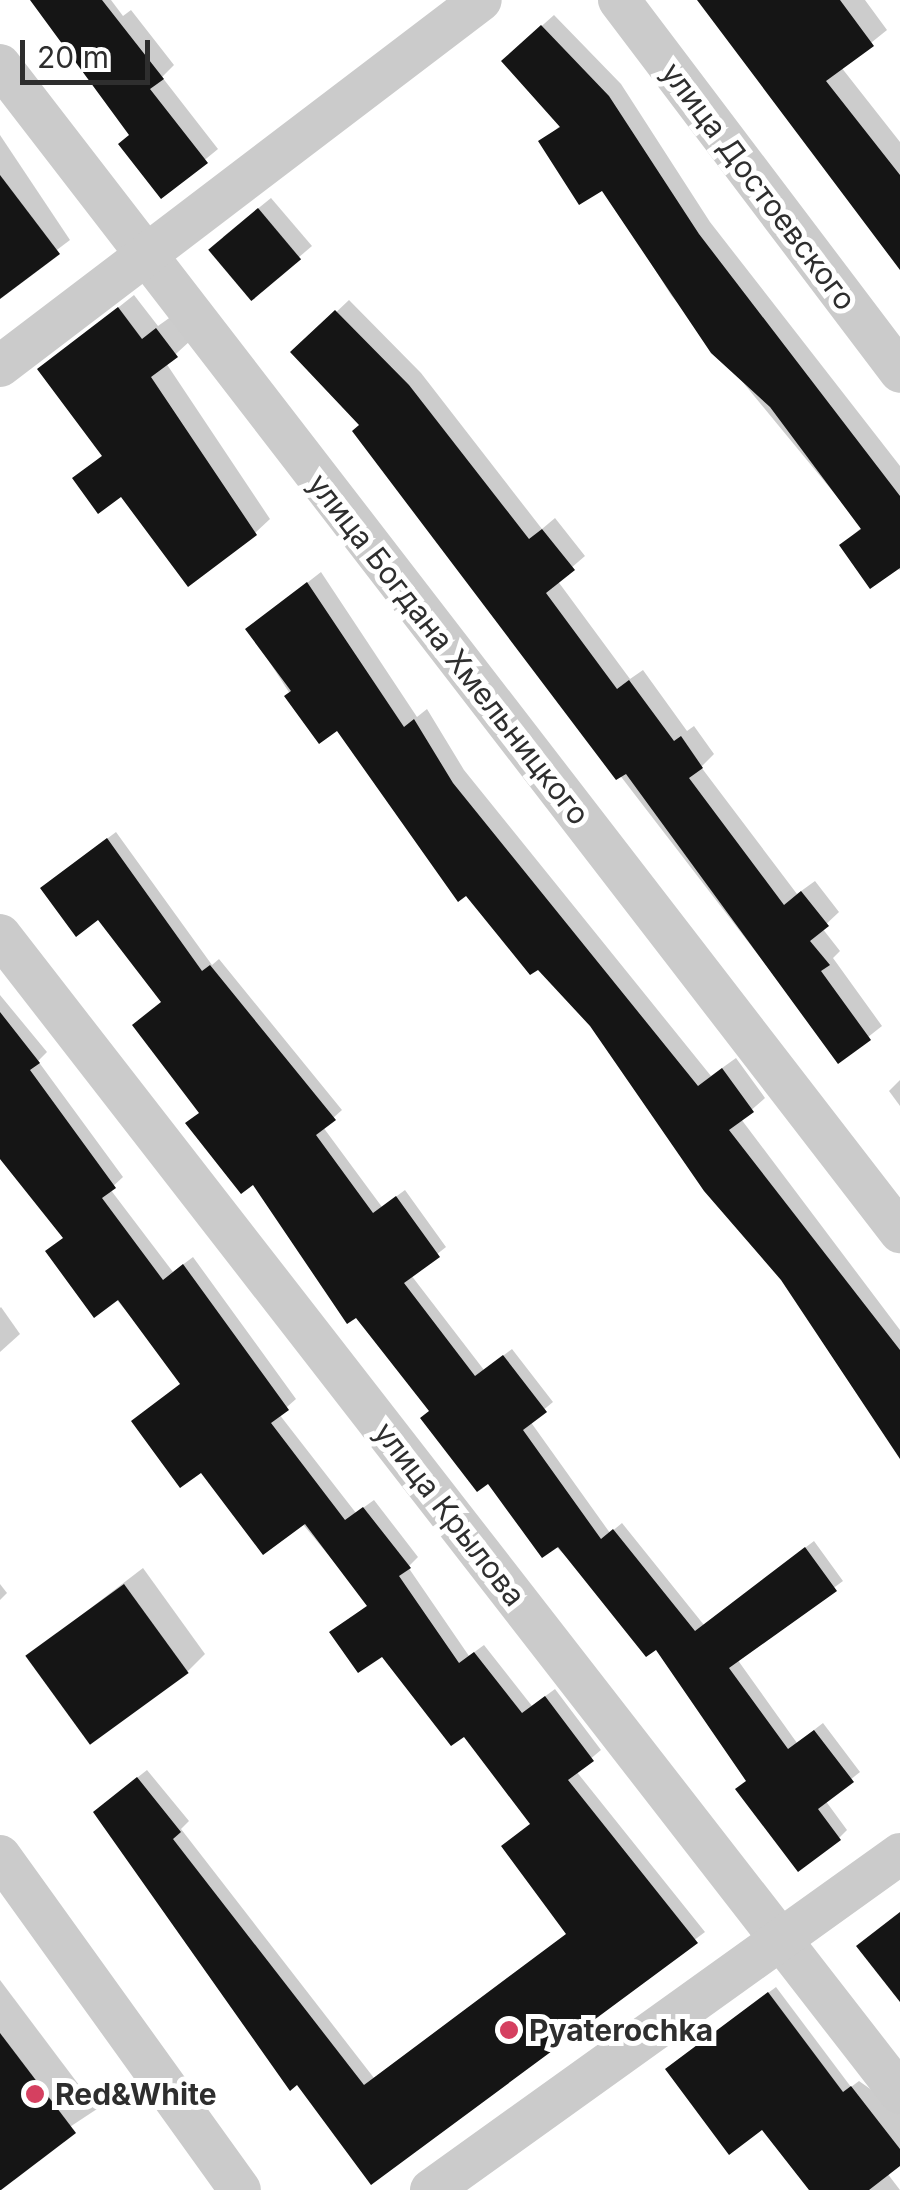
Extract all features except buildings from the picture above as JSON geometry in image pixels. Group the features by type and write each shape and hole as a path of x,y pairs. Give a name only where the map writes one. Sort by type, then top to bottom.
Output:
{"street":[{"path":"0,366 481,0"},
{"name":"улица Достоевского","path":"619,0 900,372"},
{"name":"улица Богдана Хмельницкого","path":"0,66 900,1232"},
{"name":"улица Крылова","path":"0,935 900,2093"},
{"path":"432,2190 900,1854"},
{"path":"0,1856 240,2190"}],"place":[{"name":"Pyaterochka","path":"509,2030"},
{"name":"Red&White","path":"35,2094"}]}
